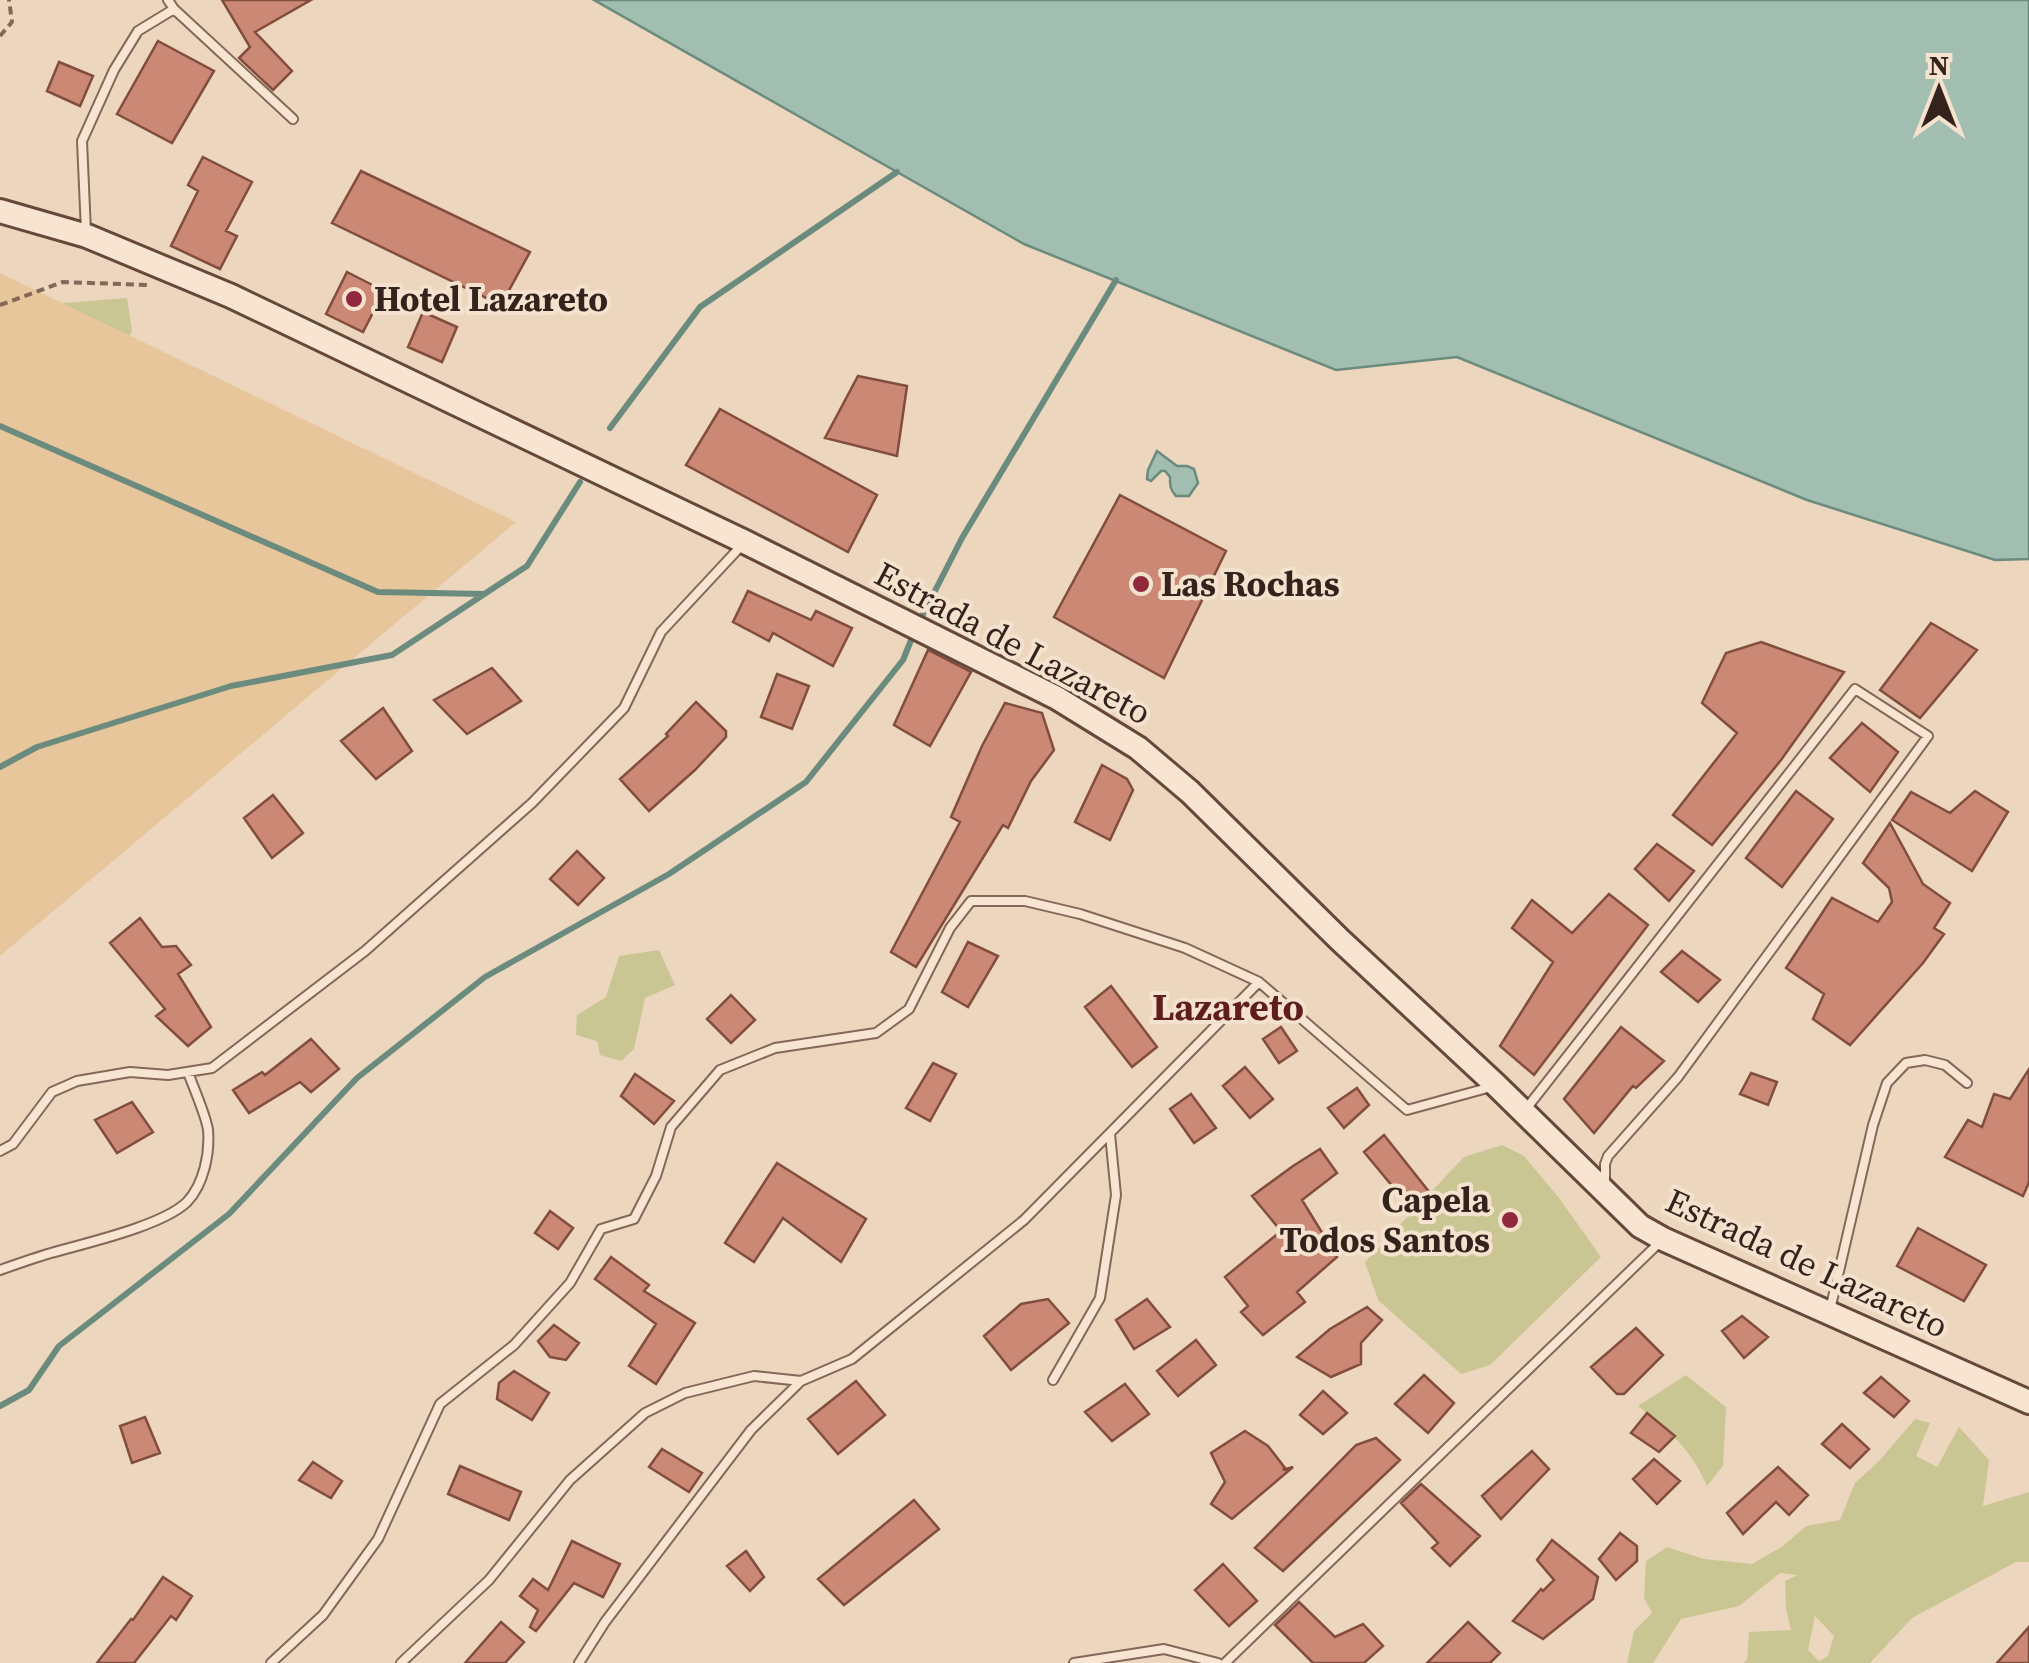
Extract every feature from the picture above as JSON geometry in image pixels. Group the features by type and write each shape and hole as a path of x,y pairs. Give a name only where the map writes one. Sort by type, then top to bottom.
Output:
{"street":[{"name":"Estrada de Lazareto","path":"0,211 86,236 231,296 744,542 1057,698 1138,748 1190,792 1640,1226 2029,1402"}],"lane":[{"path":"86,236 82,141 114,70 138,31 171,4 293,118"},
{"path":"0,1152 14,1144 52,1092 78,1080 130,1072 168,1075 212,1068 365,952 532,803 624,708 661,632 744,542"},
{"path":"1523,1112 1855,689 1928,736 1678,1077 1608,1156 1604,1175 1610,1197"},
{"path":"272,1663 323,1615 378,1539 440,1404 514,1345 570,1284 601,1229 634,1219 656,1176 672,1127 720,1070 776,1048 876,1033 910,1009 950,928 971,901 1025,901 1080,914 1185,948 1259,982 1407,1110 1496,1085"},
{"path":"579,1663 605,1622 752,1430 801,1381 852,1359 1024,1220 1259,982"},
{"path":"1830,1314 1873,1125 1887,1083 1906,1063 1926,1060 1945,1064 1967,1083"},
{"path":"0,1270 111,1237 185,1204 196,1190 208,1150 208,1125 188,1072"},
{"path":"1053,1380 1100,1298 1116,1194 1110,1133"},
{"path":"1074,1663 1164,1649 1222,1663 1663,1239"},
{"path":"402,1663 489,1580 570,1480 645,1412 684,1393 754,1376 801,1381"}],"path":[{"path":"0,36 12,22 9,0"},
{"path":"0,305 63,282 148,286"}],"shaded area":[{"path":"594,0 2029,0 2029,559 1995,560 1807,500 1457,357 1336,370 1024,244"},
{"path":"127,298 132,331 119,361 60,327 64,303"},
{"path":"1157,451 1177,466 1194,469 1198,483 1189,496 1176,496 1165,471 1151,481 1147,479"},
{"path":"659,950 675,985 645,998 634,1049 621,1061 600,1055 597,1041 576,1035 577,1015 606,997 619,956"},
{"path":"1502,1145 1524,1156 1601,1257 1490,1365 1461,1374 1378,1300 1365,1262 1464,1157"},
{"path":"1686,1375 1726,1407 1723,1466 1707,1486 1686,1450 1638,1406"},
{"path":"1915,1419 1930,1423 1916,1456 1937,1467 1959,1427 1989,1460 1983,1506 2029,1492 2029,1562 2016,1562 1912,1618 1870,1663 1743,1663 1747,1660 1749,1632 1791,1630 1785,1581 1798,1575 1780,1573 1739,1606 1681,1619 1653,1663 1627,1663 1634,1631 1652,1613 1644,1598 1646,1561 1667,1547 1704,1559 1752,1564 1783,1546 1806,1526 1840,1520 1855,1483","holes":["1815,1616 1834,1636 1828,1656 1819,1661 1808,1650"]}],"sand":[{"path":"0,273 516,522 0,956"}],"building":[{"path":"222,0 311,0 255,32 292,71 273,90 239,58 250,47"},
{"path":"158,41 214,71 172,143 117,114"},
{"path":"59,62 93,76 80,106 47,91"},
{"path":"203,157 252,182 226,231 237,236 220,269 171,246 198,191 188,185"},
{"path":"361,171 530,252 501,305 332,223"},
{"path":"347,272 384,291 363,332 326,314"},
{"path":"423,312 457,327 442,362 408,347"},
{"path":"858,376 907,386 897,456 825,438"},
{"path":"720,409 877,495 848,552 686,465"},
{"name":"Las Rochas","path":"1120,495 1226,551 1164,678 1054,617"},
{"path":"748,591 811,620 816,611 852,628 833,666 773,633 769,641 733,622"},
{"path":"1931,623 1977,650 1920,718 1880,690"},
{"path":"1761,642 1844,672 1781,760 1712,845 1673,815 1737,733 1702,703 1726,653"},
{"path":"928,650 971,672 930,746 894,725"},
{"path":"492,668 521,701 467,734 434,700"},
{"path":"777,674 809,686 792,729 761,717"},
{"path":"696,702 726,731 726,737 649,811 620,779 668,736"},
{"path":"1005,703 1042,713 1054,750 1031,781 1008,828 1003,825 916,967 891,952 960,822 951,817"},
{"path":"383,708 412,751 376,779 341,741"},
{"path":"1862,723 1898,752 1870,792 1830,758"},
{"path":"1102,765 1127,779 1133,790 1110,840 1075,822"},
{"path":"1796,791 1833,819 1782,887 1746,858"},
{"path":"1975,791 2008,812 1972,871 1892,820 1911,792 1950,813"},
{"path":"273,795 303,833 272,858 244,818"},
{"path":"1890,823 1923,884 1950,903 1934,928 1944,934 1850,1045 1813,1019 1824,994 1786,968 1832,898 1878,922 1892,902 1889,888 1863,863"},
{"path":"1657,844 1694,871 1669,901 1635,869"},
{"path":"577,851 604,878 578,905 550,879"},
{"path":"1609,894 1648,925 1534,1075 1500,1046 1553,962 1512,928 1532,900 1572,933"},
{"path":"140,918 162,947 176,946 191,965 178,974 211,1027 188,1046 156,1016 165,1009 110,943"},
{"path":"968,942 998,956 968,1007 942,992"},
{"path":"1682,951 1720,980 1698,1002 1661,972"},
{"path":"1111,986 1157,1047 1132,1067 1085,1007"},
{"path":"731,995 755,1020 731,1043 707,1019"},
{"path":"1281,1027 1297,1051 1279,1063 1263,1039"},
{"path":"1621,1027 1664,1061 1636,1088 1633,1086 1594,1133 1564,1099"},
{"path":"311,1039 339,1069 311,1092 300,1082 249,1113 233,1090 262,1072 265,1075"},
{"path":"933,1063 956,1074 930,1121 906,1108"},
{"path":"1245,1067 1273,1099 1250,1118 1223,1086"},
{"path":"2029,1069 2029,1182 2023,1196 1945,1157 1968,1120 1982,1127 1994,1094 2010,1099"},
{"path":"1751,1073 1777,1082 1768,1105 1740,1094"},
{"path":"635,1074 674,1101 654,1124 621,1096"},
{"path":"1357,1088 1369,1105 1344,1128 1328,1108"},
{"path":"1191,1094 1216,1128 1194,1143 1170,1109"},
{"path":"132,1102 153,1132 117,1153 95,1120"},
{"path":"1384,1135 1430,1193 1413,1211 1364,1152"},
{"path":"1320,1149 1337,1173 1302,1200 1337,1257 1297,1292 1305,1302 1263,1335 1241,1312 1248,1306 1225,1277 1281,1231 1252,1196"},
{"path":"777,1163 866,1219 841,1262 783,1218 754,1262 725,1243"},
{"path":"550,1211 573,1228 558,1249 535,1233"},
{"path":"1918,1228 1986,1265 1964,1301 1897,1266"},
{"path":"611,1257 649,1285 644,1291 695,1323 656,1384 629,1366 656,1324 595,1279"},
{"path":"1048,1299 1069,1323 1011,1370 984,1336 1021,1304"},
{"path":"1147,1299 1170,1327 1134,1349 1116,1320"},
{"path":"1367,1307 1382,1320 1361,1343 1361,1364 1331,1377 1297,1357 1330,1329"},
{"path":"1742,1316 1768,1337 1744,1358 1722,1331"},
{"path":"554,1325 579,1343 566,1360 550,1357 538,1341"},
{"path":"1636,1328 1663,1355 1624,1394 1617,1394 1591,1367"},
{"path":"1196,1340 1216,1365 1178,1396 1157,1371"},
{"path":"514,1371 549,1393 532,1420 497,1399 499,1383"},
{"path":"1424,1375 1454,1403 1428,1433 1395,1404"},
{"path":"1881,1377 1909,1401 1894,1417 1864,1393"},
{"path":"856,1381 885,1415 838,1454 808,1419"},
{"path":"1125,1384 1149,1414 1112,1441 1085,1412"},
{"path":"1323,1391 1347,1413 1323,1434 1300,1415"},
{"path":"1647,1413 1675,1436 1659,1452 1631,1433"},
{"path":"145,1417 160,1453 132,1463 120,1426"},
{"path":"1842,1424 1869,1449 1850,1468 1822,1444"},
{"path":"1245,1431 1268,1446 1283,1470 1293,1467 1232,1519 1211,1504 1225,1482 1211,1453"},
{"path":"1376,1438 1400,1460 1283,1571 1255,1548 1356,1445"},
{"path":"662,1449 702,1473 689,1492 649,1467"},
{"path":"1532,1451 1549,1469 1501,1519 1482,1496"},
{"path":"1654,1459 1680,1481 1657,1504 1633,1479"},
{"path":"313,1462 342,1481 331,1498 299,1480"},
{"path":"460,1466 521,1492 509,1520 448,1494"},
{"path":"1778,1467 1808,1495 1789,1515 1776,1502 1743,1534 1727,1513"},
{"path":"1421,1484 1480,1536 1450,1566 1432,1548 1438,1543 1401,1503"},
{"path":"914,1500 939,1529 844,1605 818,1579"},
{"path":"1620,1533 1637,1546 1637,1561 1616,1580 1599,1559"},
{"path":"1552,1540 1598,1577 1593,1599 1543,1639 1513,1621 1554,1580 1537,1560"},
{"path":"572,1541 620,1564 603,1597 574,1583 536,1631 530,1627 538,1610 520,1596 533,1579 548,1590"},
{"path":"746,1551 764,1577 750,1591 727,1566"},
{"path":"1223,1564 1257,1601 1229,1626 1195,1590"},
{"path":"163,1577 192,1596 176,1620 171,1616 134,1663 97,1663 133,1620"},
{"path":"1299,1602 1335,1637 1363,1624 1383,1646 1364,1663 1313,1663 1275,1625"},
{"path":"501,1622 524,1642 505,1663 465,1663"},
{"path":"1468,1622 1500,1653 1490,1663 1427,1663"},
{"path":"2029,1627 2029,1663 1997,1663"}],"waterway":[{"path":"610,428 700,307 897,172"},
{"path":"0,1406 29,1390 59,1346 229,1214 357,1078 485,977 669,874 806,782 903,660 962,538 1116,280"},
{"path":"0,426 378,592 484,594"},
{"path":"0,767 37,747 231,686 392,655 527,566 580,482"}],"place":[{"name":"Hotel Lazareto","path":"354,299"},
{"name":"Las Rochas","path":"1141,584"},
{"name":"Capela Todos Santos","path":"1510,1220"}],"district":[{"name":"Lazareto","path":"1228,1007"}]}
